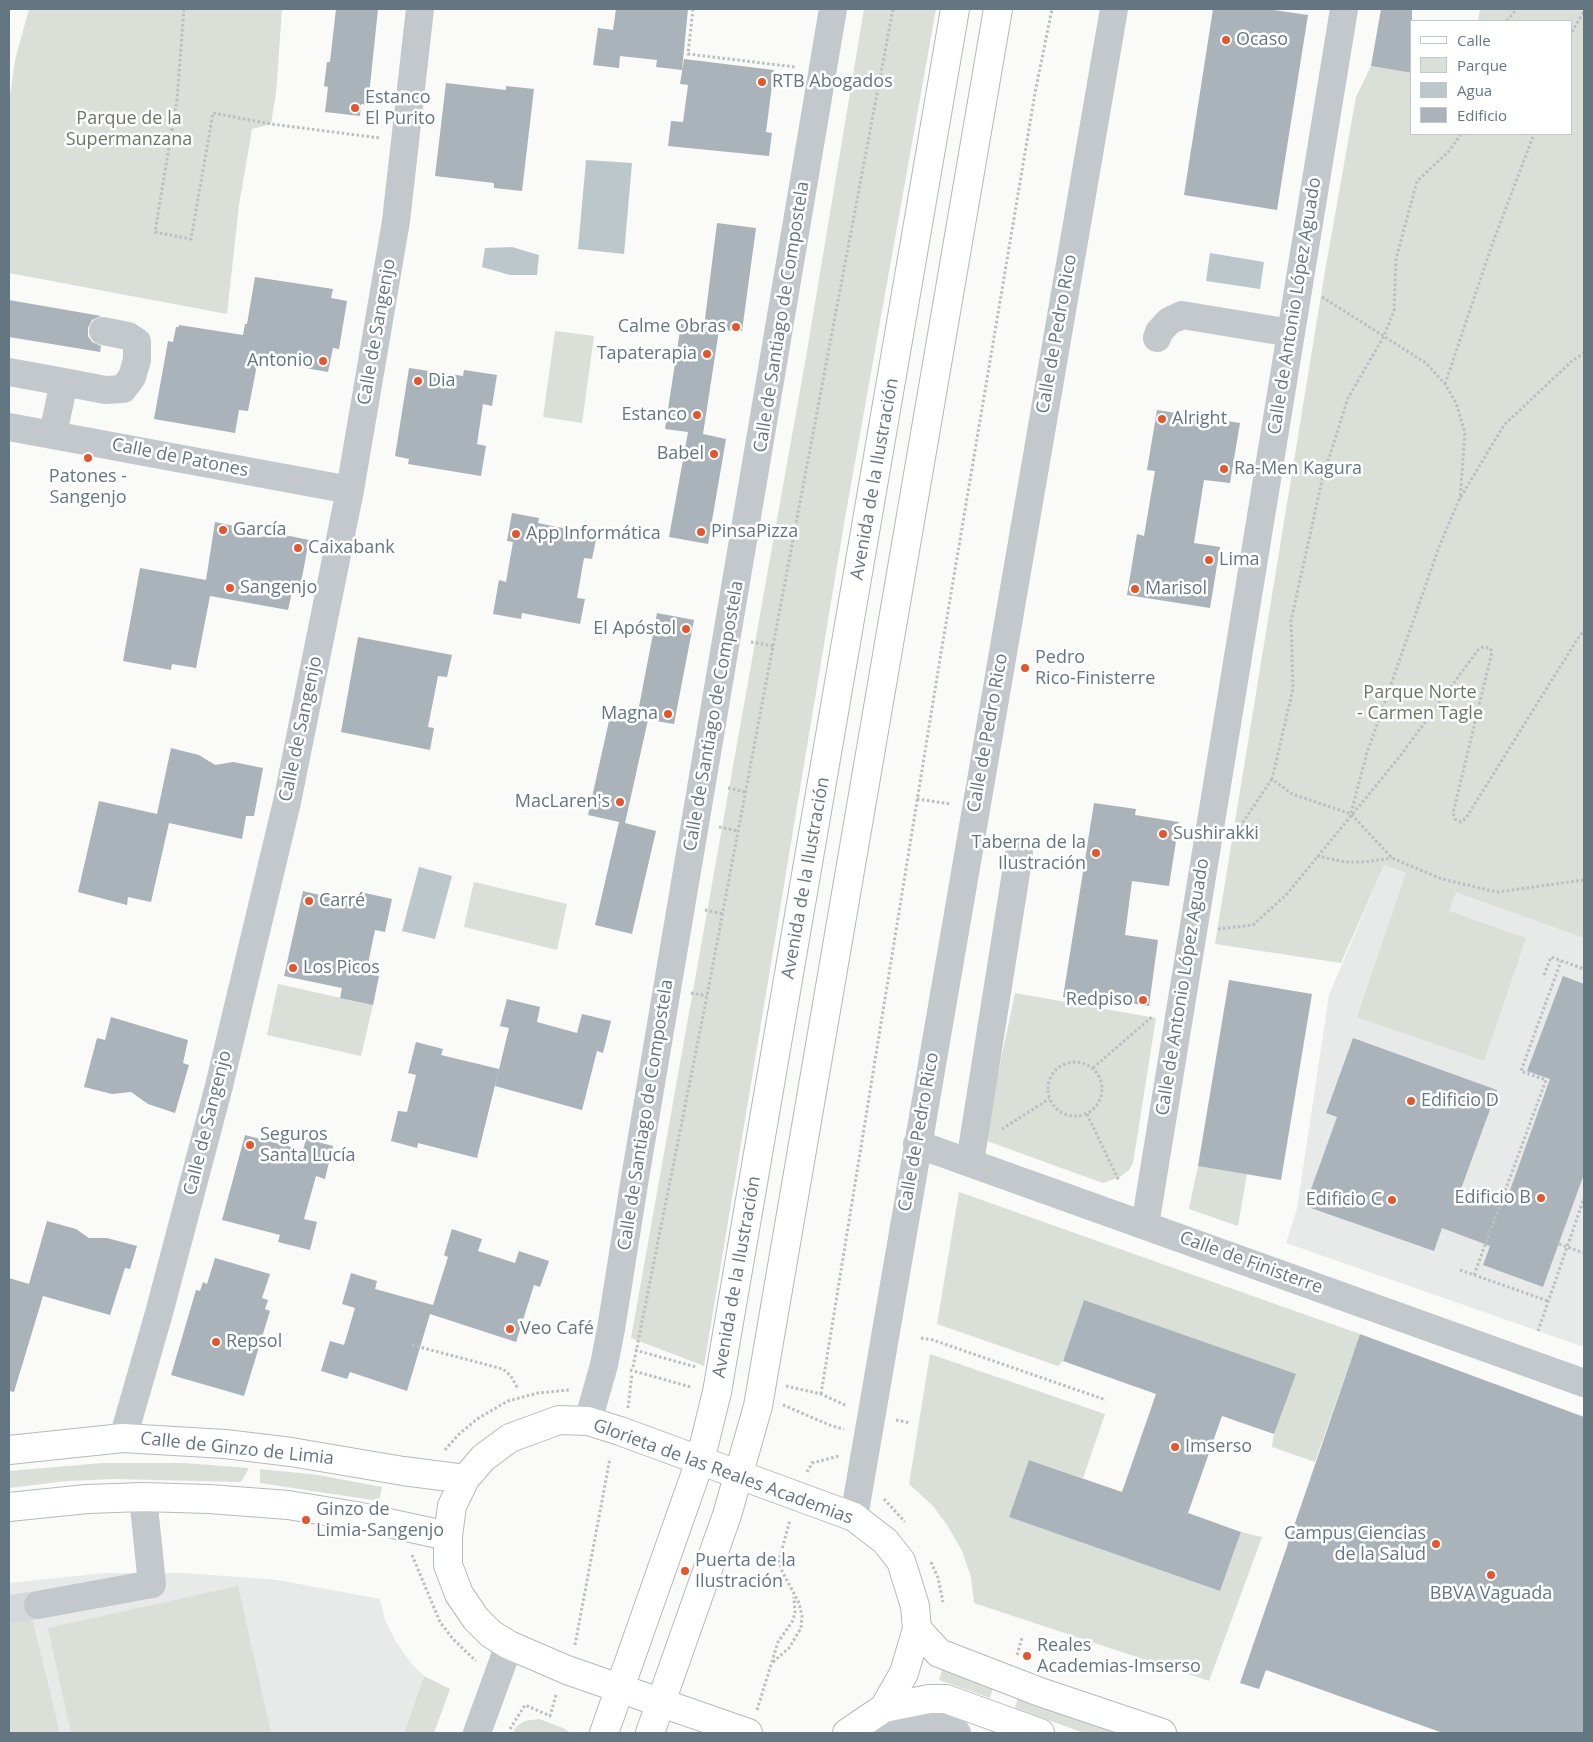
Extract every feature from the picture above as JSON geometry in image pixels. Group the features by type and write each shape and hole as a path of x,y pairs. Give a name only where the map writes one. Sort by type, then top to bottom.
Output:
{"main road":[{"name":"Avenida de la Ilustración","path":"604,1733 700,1461 721,1372 955,9"},
{"path":"650,1733 739,1475 758,1406 998,9"},
{"name":"Glorieta de las Reales Academias","path":"753,1721 662,1702 508,1645 491,1634 476,1619 459,1594 448,1565 448,1536 452,1506 465,1479 483,1458 510,1438 559,1420 588,1421 854,1517 885,1540 901,1561 915,1606 917,1628 904,1673 876,1713 847,1733"},
{"name":"Calle de Ginzo de Limia","path":"9,1450 123,1438 224,1444 291,1452 403,1471 465,1479"},
{"path":"9,1507 79,1500 143,1497 209,1499 288,1505 372,1518 448,1536"},
{"path":"917,1628 939,1653 1040,1692 1162,1733"},
{"path":"876,1713 929,1699 946,1699 1040,1733"}],"street":[{"name":"Calle de Sangenjo","path":"123,1438 159,1313 219,1086 281,826 350,490 396,221 420,9"},
{"name":"Calle de Santiago de Compostela","path":"588,1421 604,1365 611,1328 833,9"},
{"name":"Calle de Pedro Rico","path":"854,1517 1114,9"},
{"name":"Calle de Antonio López Aguado","path":"1145,1225 1344,9"},
{"path":"1157,338 1159,332 1168,321 1182,315 1290,333"},
{"path":"9,372 105,390 123,389 132,378 137,360 138,342 128,336 103,331"},
{"path":"54,434 64,382"},
{"name":"Calle de Patones","path":"9,427 350,490"},
{"path":"970,1162 1019,854"},
{"name":"Calle de Finisterre","path":"917,1144 1584,1383"},
{"path":"38,1605 152,1584 143,1497"},
{"path":"478,1733 508,1645"},
{"path":"876,1713 897,1722 928,1719 944,1724 957,1733"}],"path":[{"path":"184,9 177,99 155,232 191,239 213,112 270,124 406,141"},
{"path":"693,9 688,54 794,67"},
{"path":"633,1367 708,996 893,9"},
{"path":"820,1394 1035,93 1052,9"},
{"path":"1508,20 1517,9"},
{"path":"1573,30 1584,11"},
{"path":"1236,833 1272,778 1293,689 1291,621 1322,480 1348,398 1384,336 1394,311 1396,259 1417,180 1449,151 1460,135"},
{"path":"1445,384 1493,242 1534,135"},
{"path":"1314,293 1426,363 1445,384 1456,403 1465,433 1460,500"},
{"path":"1351,814 1367,753 1439,547 1460,500 1504,425 1573,360 1584,353"},
{"path":"1212,930 1253,925 1287,894 1401,755 1478,650 1484,647 1490,648 1492,652 1453,812 1455,819 1461,822 1466,818 1578,638 1584,632"},
{"path":"746,641 773,646"},
{"path":"1272,778 1292,794 1351,814 1392,858 1442,879 1497,892 1584,880"},
{"path":"720,786 746,792"},
{"path":"917,799 957,805"},
{"path":"714,826 738,831"},
{"path":"1317,856 1345,862 1365,862 1392,858"},
{"path":"700,909 723,914"},
{"path":"1544,975 1551,957 1584,969"},
{"path":"1474,1275 1546,1080 1521,1071 1561,961"},
{"path":"685,992 708,996"},
{"path":"1093,1068 1159,1011"},
{"path":"1073,1061 1084,1063 1093,1068 1099,1076 1102,1095 1098,1105 1087,1114 1070,1117 1060,1113 1049,1099 1048,1082 1054,1071 1062,1064 1073,1061"},
{"path":"994,1134 1049,1099"},
{"path":"1087,1114 1119,1181"},
{"path":"1538,1331 1584,1198"},
{"path":"1559,1244 1584,1253"},
{"path":"1460,1270 1548,1302"},
{"path":"921,1338 933,1340 1106,1400"},
{"path":"412,1345 503,1369 511,1376 518,1389"},
{"path":"630,1348 700,1368"},
{"path":"626,1369 699,1389"},
{"path":"628,1409 632,1374"},
{"path":"778,1384 820,1394 852,1408"},
{"path":"438,1454 477,1419 508,1401 538,1393"},
{"path":"778,1403 832,1426 848,1430"},
{"path":"575,1645 610,1458"},
{"path":"808,1470 812,1463"},
{"path":"774,1662 788,1648 800,1628 801,1610 779,1560 790,1523"},
{"path":"410,1552 440,1622 453,1639 477,1662 479,1668"},
{"path":"753,1721 774,1662 778,1642 792,1622 795,1613 794,1596"},
{"path":"1015,1660 1022,1638"},
{"path":"510,1729 524,1705 550,1716 556,1694"}],"shaded area":[{"path":"1384,865 1584,938 1584,1347 1286,1243 1297,1209 1329,995"},
{"path":"104,1573 184,1573 278,1580 380,1599 385,1620 395,1640 410,1662 424,1676 404,1733 9,1733 9,1583"}],"green space":[{"name":"Parque de la Supermanzana","path":"29,9 282,9 276,93 271,124 252,129 239,205 227,314 9,273 9,103 15,60"},
{"path":"864,9 936,9 845,518 704,1366 631,1338 806,357"},
{"name":"Parque Norte - Carmen Tagle","path":"1480,9 1584,9 1584,938 1456,892 1449,911 1526,938 1484,1061 1357,1017 1406,873 1384,865 1341,963 1215,944 1325,271 1356,97 1371,66 1410,73 1410,135 1573,135 1573,20 1478,20"},
{"path":"555,331 594,336 582,423 543,417"},
{"path":"474,882 567,904 557,950 464,927"},
{"path":"278,984 373,1005 361,1056 267,1035"},
{"path":"1015,993 1156,1018 1133,1163 1129,1170 1120,1177 1103,1183 984,1140"},
{"path":"1198,1166 1247,1174 1238,1226 1189,1209"},
{"path":"959,1192 1360,1334 1315,1462 1272,1447 1274,1434 1295,1374 1084,1300 1063,1361 1058,1366 937,1324"},
{"path":"930,1354 1105,1414 1083,1478 1029,1460 1009,1517 1220,1591 1241,1532 1262,1537 1209,1681 974,1603 971,1577 962,1551 933,1506 909,1484"},
{"path":"103,1463 183,1463 249,1468 241,1482 115,1479 67,1481 9,1488 9,1471"},
{"path":"260,1469 318,1475 382,1487 379,1501 260,1483"},
{"path":"238,1586 271,1733 71,1733 48,1628"},
{"path":"27,1598 60,1733 9,1733 9,1603"},
{"path":"942,1670 993,1688 990,1698 939,1680"},
{"path":"424,1676 450,1689 434,1733 404,1733"},
{"path":"1018,1697 1118,1733 1084,1733 1015,1708"},
{"path":"539,1719 571,1733 513,1733 515,1728 524,1721"}],"water":[{"path":"586,160 632,163 624,254 578,249"},
{"path":"512,247 539,255 537,275 510,275 482,267 485,248"},
{"path":"1210,253 1264,262 1260,289 1206,281"},
{"path":"419,867 452,876 435,939 402,931"}],"building":[{"path":"336,9 378,9 368,105 361,104 360,116 325,112 328,87 324,86 327,62 330,62"},
{"path":"616,9 688,9 682,70 656,67 657,60 620,56 619,68 593,65 598,28 613,30"},
{"path":"1213,9 1267,9 1308,15 1277,210 1184,195"},
{"path":"1381,9 1412,9 1412,20 1410,20 1410,73 1371,66"},
{"path":"684,59 774,70 766,132 772,133 769,156 668,146 671,121 683,122 688,85 680,84"},
{"path":"446,83 506,90 506,86 534,89 522,191 494,188 494,183 435,176"},
{"path":"717,223 756,228 742,331 719,330 703,434 726,439 708,544 669,537 688,432 665,429 681,324 704,327"},
{"path":"255,277 333,289 331,298 347,301 339,349 333,348 328,372 258,360 248,411 239,410 235,433 154,419 168,341 173,342 176,327 179,327 179,325 243,335 245,324 247,324"},
{"path":"9,300 101,316 92,320 88,328 88,336 92,342 101,346 100,352 9,337"},
{"path":"409,368 463,376 464,370 497,375 492,406 483,404 477,444 486,446 481,476 408,464 409,459 395,456"},
{"path":"1157,410 1240,423 1230,483 1204,480 1194,543 1220,547 1210,608 1127,595 1137,534 1144,536 1155,471 1147,470"},
{"path":"512,513 539,518 538,523 597,535 592,559 584,558 577,598 585,599 580,624 522,613 521,619 493,614 499,580 506,582 513,542 507,541"},
{"path":"215,522 244,528 261,537 280,534 309,540 300,588 293,588 288,610 210,596 196,668 172,664 171,670 123,661 140,568 206,580"},
{"path":"657,613 694,620 674,724 644,719 648,720 625,823 656,831 632,934 595,925 619,822 588,815 611,712 637,717"},
{"path":"358,637 452,655 447,677 438,676 428,727 434,728 430,750 341,732"},
{"path":"171,748 199,755 215,765 233,762 263,768 254,816 246,816 242,839 169,823 151,902 128,897 127,905 78,892 99,801 157,814"},
{"path":"1094,803 1136,809 1135,815 1179,822 1169,886 1132,881 1125,935 1158,940 1149,1006 1105,999 1104,1004 1063,997"},
{"path":"303,891 362,905 365,893 392,899 385,932 375,930 366,973 379,976 373,1005 340,998 342,988 284,976"},
{"path":"1563,976 1584,984 1584,1174 1543,1287 1483,1265 1490,1246 1442,1228 1434,1251 1305,1206 1337,1117 1326,1113 1353,1038 1497,1090 1461,1189 1505,1204 1550,1079 1527,1071"},
{"path":"1229,980 1312,994 1281,1180 1198,1166"},
{"path":"507,999 540,1007 537,1022 577,1033 582,1014 611,1021 603,1053 597,1051 582,1110 495,1086 509,1028 500,1026"},
{"path":"111,1017 188,1040 183,1063 189,1065 175,1113 148,1104 131,1092 112,1094 84,1087 97,1038 105,1040"},
{"path":"416,1042 443,1049 441,1055 499,1069 477,1158 418,1143 417,1148 391,1141 398,1111 407,1112 416,1075 408,1073"},
{"path":"245,1135 303,1150 306,1139 333,1146 325,1179 316,1176 304,1219 317,1222 310,1250 278,1242 280,1235 222,1220"},
{"path":"47,1221 76,1229 89,1238 107,1238 137,1246 130,1269 125,1268 110,1315 43,1296 14,1392 9,1391 9,1278 29,1284"},
{"path":"452,1229 482,1239 478,1251 515,1263 519,1251 549,1261 540,1287 534,1285 516,1342 430,1314 407,1391 350,1372 347,1379 321,1371 330,1341 344,1345 355,1308 342,1304 351,1273 377,1281 375,1289 433,1305 448,1257 444,1255"},
{"path":"215,1258 270,1274 262,1298 268,1300 265,1309 270,1311 244,1396 171,1375 196,1290 200,1291 203,1282 207,1284"},
{"name":"Imserso","path":"1084,1300 1296,1374 1274,1434 1222,1416 1188,1513 1241,1532 1220,1591 1009,1517 1029,1460 1122,1492 1156,1394 1063,1361"},
{"name":"Campus Ciencias de la Salud","path":"1360,1334 1584,1417 1584,1733 1443,1733 1266,1670 1259,1689 1240,1683"}],"tunnel":[{"path":"9,1609 38,1605"}],"place":[{"name":"Ocaso","path":"1226,40"},
{"name":"RTB Abogados","path":"762,82"},
{"name":"Estanco El Purito","path":"355,108"},
{"name":"Calme Obras","path":"736,327"},
{"name":"Tapaterapia","path":"707,354"},
{"name":"Antonio","path":"323,361"},
{"name":"Dia","path":"418,381"},
{"name":"Estanco","path":"697,415"},
{"name":"Alright","path":"1162,419"},
{"name":"Babel","path":"714,454"},
{"name":"Patones - Sangenjo","path":"88,458"},
{"name":"Ra-Men Kagura","path":"1224,469"},
{"name":"García","path":"223,530"},
{"name":"PinsaPizza","path":"701,532"},
{"name":"App Informática","path":"516,534"},
{"name":"Caixabank","path":"298,548"},
{"name":"Lima","path":"1209,560"},
{"name":"Sangenjo","path":"230,588"},
{"name":"Marisol","path":"1135,589"},
{"name":"El Apóstol","path":"686,629"},
{"name":"Pedro Rico-Finisterre","path":"1025,668"},
{"name":"Magna","path":"668,714"},
{"name":"MacLaren's","path":"620,802"},
{"name":"Sushirakki","path":"1163,834"},
{"name":"Taberna de la Ilustración","path":"1096,853"},
{"name":"Carré","path":"309,901"},
{"name":"Los Picos","path":"293,968"},
{"name":"Redpiso","path":"1143,1000"},
{"name":"Edificio D","path":"1411,1101"},
{"name":"Seguros Santa Lucía","path":"250,1145"},
{"name":"Edificio B","path":"1541,1198"},
{"name":"Edificio C","path":"1392,1200"},
{"name":"Veo Café","path":"510,1329"},
{"name":"Repsol","path":"216,1342"},
{"name":"Imserso","path":"1175,1447"},
{"name":"Ginzo de Limia-Sangenjo","path":"306,1520"},
{"name":"Campus Ciencias de la Salud","path":"1436,1544"},
{"name":"Puerta de la Ilustración","path":"685,1571"},
{"name":"BBVA Vaguada","path":"1491,1575"},
{"name":"Reales Academias-Imserso","path":"1027,1656"}]}
